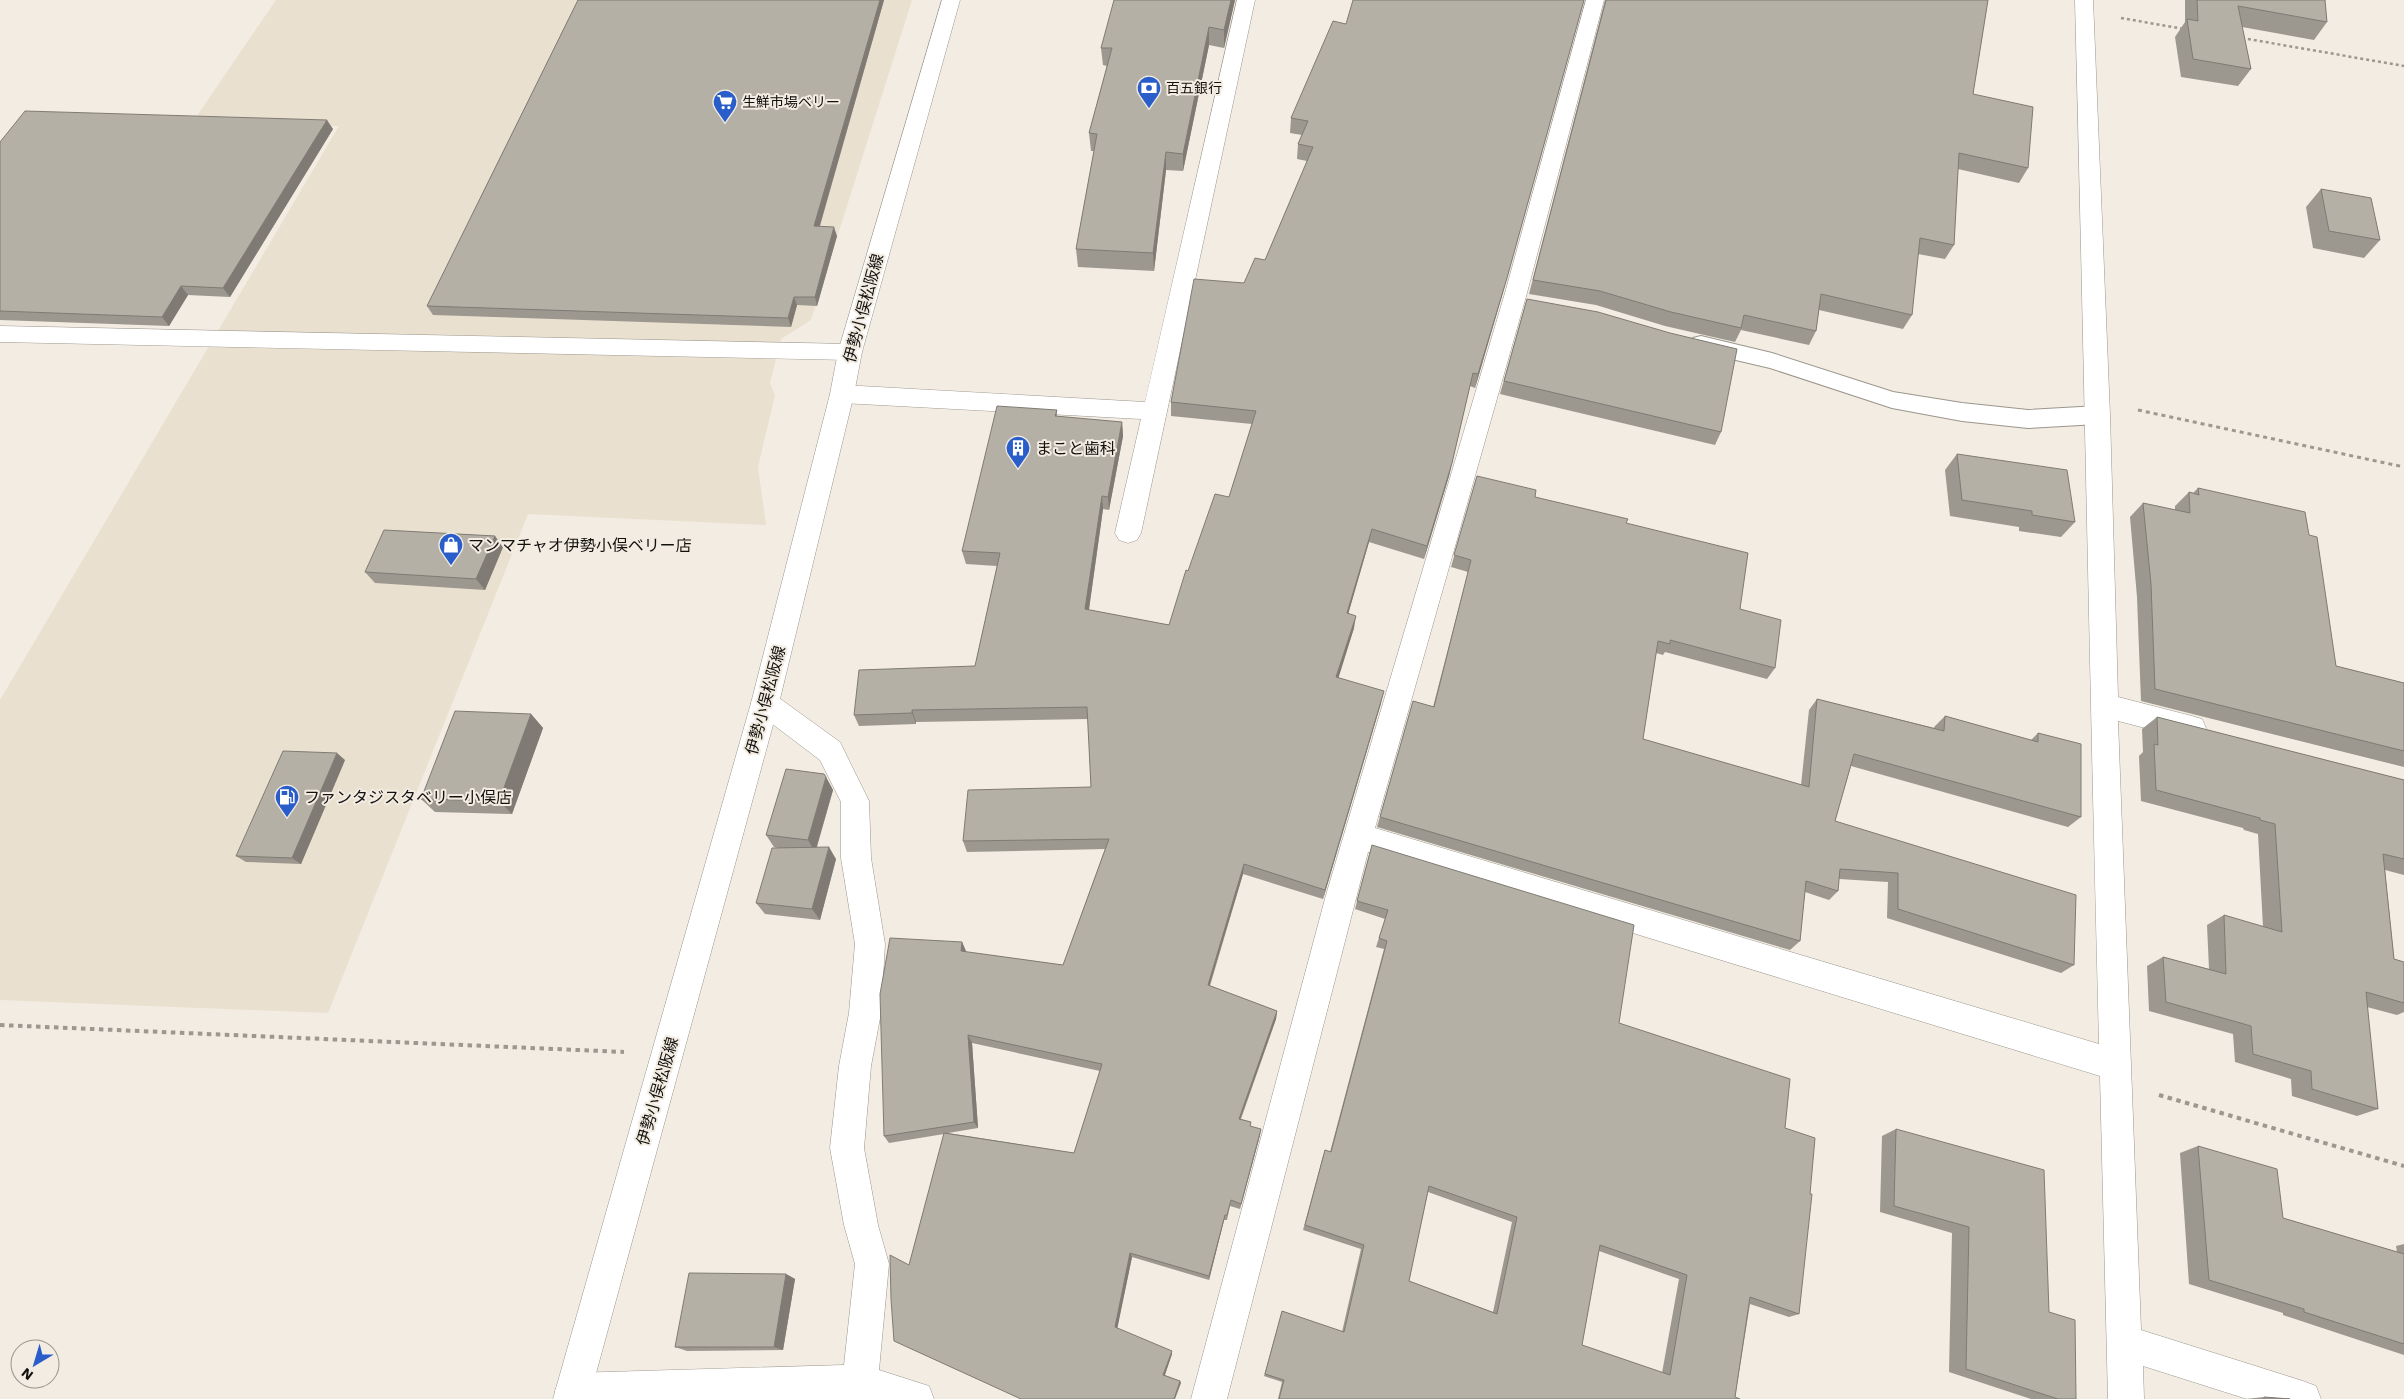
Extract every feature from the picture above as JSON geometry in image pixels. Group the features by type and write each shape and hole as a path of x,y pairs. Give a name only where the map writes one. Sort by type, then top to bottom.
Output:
{"street":[{"name":"伊勢小俣松阪線","path":"572,1395 765,703 842,394 850,352 951,0"},
{"path":"1128,533 1246,0"},
{"path":"1209,1399 1358,836 1522,303 1595,0"},
{"path":"2084,6 2126,1399"},
{"path":"0,334 850,352"},
{"path":"842,394 1154,411"},
{"path":"765,703 830,751 855,801 856,858 870,944 865,1013 854,1066 847,1148 861,1225 872,1264 860,1382"},
{"path":"2104,706 2214,733"},
{"path":"1358,836 2116,1076"},
{"path":"2124,1342 2303,1399"},
{"path":"572,1395 860,1382 916,1399"}],"lane":[{"path":"1684,341 1772,361 1892,400 1962,412 2028,419 2097,408"}],"path":[{"path":"2084,6 2188,29"},
{"path":"2237,38 2404,66"},
{"path":"2097,408 2404,467"},
{"path":"0,1025 667,1054"},
{"path":"2116,1076 2145,1091 2404,1166"}],"shaded area":[{"path":"276,0 912,0 811,320 781,339 770,383 775,395 758,467 766,525 528,514 328,1013 0,1000 0,700 339,126 192,123"}],"building":[{"path":"578,0 880,0 814,226 834,227 815,297 794,297 788,318 427,306"},
{"path":"1114,0 1231,0 1224,30 1209,27 1183,154 1166,152 1153,253 1076,249 1097,134 1089,133 1112,48 1101,48"},
{"path":"1353,0 1584,0 1507,278 1478,374 1473,373 1452,463 1427,546 1372,529 1347,613 1356,616 1336,677 1384,691 1325,890 1244,864 1208,985 1277,1011 1239,1119 1251,1122 1250,1126 1261,1129 1241,1204 1231,1200 1227,1215 1225,1215 1209,1276 1130,1253 1115,1327 1172,1351 1163,1375 1180,1381 1174,1399 1021,1399 894,1341 890,1255 909,1265 944,1133 1074,1153 1102,1064 968,1035 974,1122 884,1136 880,994 890,938 962,942 961,951 1063,965 1109,839 963,841 968,790 1091,787 1087,707 912,710 912,713 854,715 859,670 975,666 1000,553 962,551 997,406 1057,410 1055,416 1122,422 1108,497 1102,496 1085,609 1169,625 1186,570 1188,571 1215,494 1229,497 1256,411 1171,402 1194,279 1244,283 1255,258 1265,260 1313,147 1298,144 1308,121 1291,118 1333,21 1346,24"},
{"path":"1606,0 1988,0 1973,94 2033,107 2028,168 1959,153 1954,245 1920,238 1912,315 1821,294 1816,331 1744,315 1741,328 1671,312 1600,291 1533,280"},
{"path":"2197,0 2325,0 2327,22 2238,6 2251,69 2193,59 2187,19 2198,21"},
{"path":"25,111 327,120 223,288 181,286 162,317 0,311 0,142"},
{"path":"2321,189 2371,198 2380,240 2329,231"},
{"path":"1527,299 1598,312 1670,333 1737,349 1721,432 1504,381"},
{"path":"1957,454 2067,470 2075,522 2032,515 2032,511 1962,500"},
{"path":"1477,476 1536,490 1535,497 1628,519 1626,523 1748,553 1740,609 1781,620 1775,668 1670,640 1670,644 1658,641 1643,739 1809,787 1817,699 1944,731 1945,716 2038,742 2038,733 2081,744 2081,817 1854,754 1835,821 2076,895 2074,965 1898,909 1898,873 1840,869 1838,891 1806,881 1800,941 1380,817 1413,701 1434,707 1471,560 1454,555"},
{"path":"2198,488 2305,512 2309,535 2317,537 2336,666 2404,683 2404,751 2155,689 2151,584 2143,503 2190,513 2189,492 2199,495"},
{"path":"384,530 495,536 476,579 365,572"},
{"path":"455,711 531,714 499,801 421,799"},
{"path":"2157,717 2404,780 2404,859 2383,854 2394,959 2404,962 2404,1003 2366,992 2378,1109 2312,1089 2311,1071 2253,1054 2251,1026 2166,1002 2163,957 2226,974 2224,915 2282,932 2275,824 2260,820 2260,818 2156,790 2154,744 2158,745"},
{"path":"283,751 337,753 292,858 236,856"},
{"path":"786,769 824,774 826,777 808,840 766,835"},
{"path":"1372,845 1634,925 1619,1023 1790,1079 1785,1128 1815,1138 1810,1194 1812,1194 1799,1314 1750,1297 1735,1397 1740,1399 1279,1399 1284,1380 1265,1374 1282,1311 1344,1332 1364,1245 1305,1225 1325,1150 1331,1152 1387,941 1379,938 1388,910 1357,901","holes":["1429,1186 1517,1217 1497,1314 1409,1281","1600,1245 1687,1275 1670,1375 1582,1345"]},
{"path":"829,847 812,909 756,903 772,848"},
{"path":"1896,1129 2044,1170 2049,1312 2075,1320 2076,1399 2058,1399 1966,1369 1969,1227 1894,1206"},
{"path":"2198,1146 2277,1169 2283,1218 2404,1254 2404,1344 2304,1312 2304,1309 2209,1280"},
{"path":"689,1273 786,1274 774,1347 675,1347"},
{"path":"2264,1397 2290,1399 2264,1399"}],"place":[{"name":"百五銀行","path":"1149,109"},
{"name":"生鮮市場ベリー","path":"725,123"},
{"name":"まこと歯科","path":"1018,469"},
{"name":"マンマチャオ伊勢小俣ベリー店","path":"451,566"},
{"name":"ファンタジスタベリー小俣店","path":"287,818"}]}
